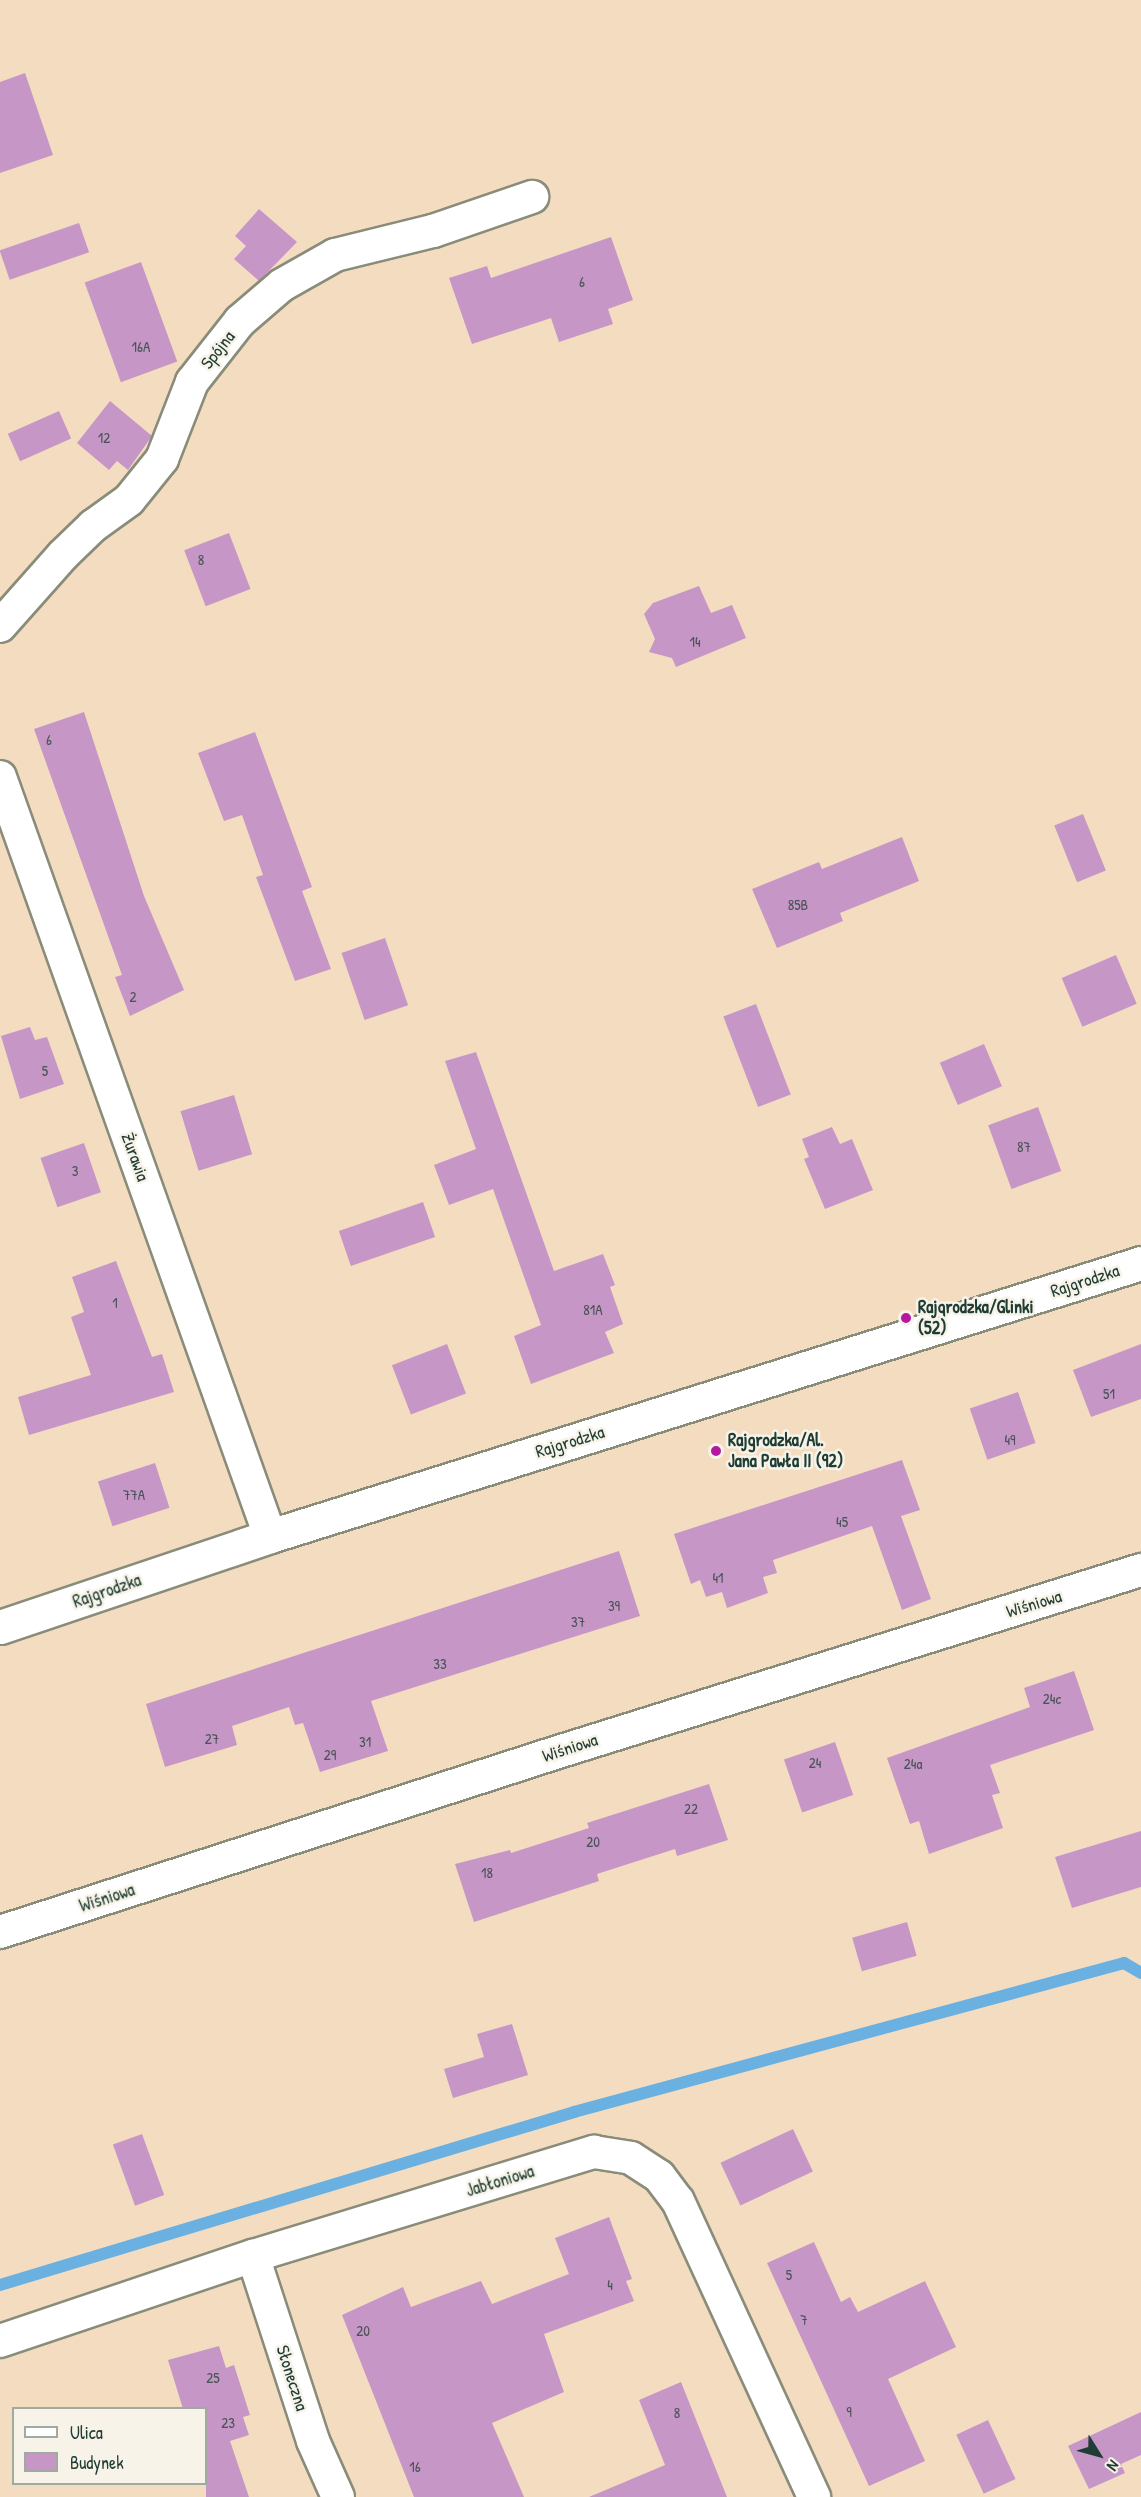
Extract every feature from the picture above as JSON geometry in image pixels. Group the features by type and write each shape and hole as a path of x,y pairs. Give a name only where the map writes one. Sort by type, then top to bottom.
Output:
{"street":[{"name":"Spójna","path":"0,626 63,555 93,526 129,500 162,459 192,382 240,321 282,285 335,255 433,231 532,197"},
{"name":"Żurawia","path":"0,777 270,1536"},
{"name":"Rajgrodzka","path":"0,1627 270,1536 1141,1263"},
{"name":"Wiśniowa","path":"0,1932 558,1752 1141,1570"},
{"name":"Jabłoniowa","path":"0,2341 253,2256 594,2152 631,2158 659,2176 678,2201 814,2497"},
{"name":"Słoneczna","path":"253,2256 313,2442 338,2497"}],"building":[{"path":"25,73 53,155 0,173 0,82"},
{"path":"259,209 297,242 259,281 234,259 246,246 235,236"},
{"path":"79,223 89,252 10,280 0,250"},
{"path":"611,237 633,300 608,309 613,324 559,342 551,318 472,344 449,278 487,266 491,278"},
{"path":"141,262 177,362 121,382 85,283"},
{"path":"110,401 152,436 128,470 117,461 109,470 77,443"},
{"path":"59,411 71,438 20,461 8,434"},
{"path":"229,533 251,589 206,606 184,550"},
{"path":"699,586 711,613 732,605 746,638 676,667 672,658 649,652 655,639 644,614 653,603"},
{"path":"84,712 144,896 184,990 130,1016 115,977 122,975 34,729"},
{"path":"255,732 312,887 302,891 331,969 295,981 256,877 263,875 242,815 224,821 198,753"},
{"path":"1083,814 1106,871 1077,882 1054,826"},
{"path":"902,837 919,881 840,913 843,921 777,948 752,889 819,862 822,869"},
{"path":"385,938 408,1005 365,1020 342,953"},
{"path":"1116,955 1137,1004 1082,1027 1062,978"},
{"path":"756,1004 791,1095 758,1107 723,1017"},
{"path":"30,1027 35,1040 47,1037 64,1084 20,1099 1,1036"},
{"path":"984,1044 1002,1086 958,1105 940,1063"},
{"path":"476,1052 554,1271 603,1254 615,1285 610,1287 623,1324 605,1332 614,1353 531,1384 514,1336 541,1325 493,1189 449,1205 434,1165 476,1149 445,1061"},
{"path":"234,1095 252,1154 199,1171 180,1111"},
{"path":"1038,1107 1061,1171 1011,1189 988,1125"},
{"path":"832,1127 840,1144 852,1139 873,1190 825,1209 804,1159 809,1157 802,1139"},
{"path":"84,1143 101,1192 57,1207 41,1158"},
{"path":"423,1202 435,1237 351,1266 339,1231"},
{"path":"116,1261 152,1357 162,1354 174,1392 29,1435 18,1397 91,1375 71,1317 84,1312 72,1277"},
{"path":"447,1344 466,1393 411,1415 392,1365"},
{"path":"1141,1344 1141,1399 1091,1417 1073,1370"},
{"path":"1018,1392 1036,1443 987,1460 970,1409"},
{"path":"902,1460 920,1510 901,1516 931,1599 902,1610 872,1526 773,1560 777,1573 763,1577 768,1593 727,1608 722,1592 706,1597 700,1580 691,1584 674,1534"},
{"path":"155,1463 170,1508 112,1526 98,1482"},
{"path":"619,1551 640,1616 371,1701 388,1751 320,1772 303,1723 295,1725 289,1707 232,1726 237,1745 165,1767 146,1704"},
{"path":"1074,1671 1094,1730 990,1765 1000,1793 992,1795 1003,1828 929,1854 919,1821 910,1824 887,1758 1030,1707 1024,1688"},
{"path":"835,1742 853,1795 802,1813 784,1760"},
{"path":"709,1784 728,1840 677,1856 675,1849 597,1874 599,1881 474,1922 455,1864 510,1850 511,1853 589,1828 587,1823"},
{"path":"1141,1831 1141,1887 1072,1908 1055,1857"},
{"path":"907,1922 917,1956 862,1971 852,1938"},
{"path":"512,2024 528,2075 453,2098 444,2069 484,2057 477,2034"},
{"path":"793,2129 813,2172 740,2205 720,2163"},
{"path":"142,2134 164,2195 135,2206 113,2145"},
{"path":"609,2217 632,2279 626,2281 634,2301 544,2334 564,2392 492,2423 524,2497 414,2497 342,2315 403,2287 411,2307 481,2281 492,2304 569,2274 555,2238"},
{"path":"814,2242 841,2302 850,2297 858,2312 925,2281 956,2347 888,2379 925,2461 869,2486 767,2263"},
{"path":"219,2346 226,2368 234,2365 250,2415 243,2417 249,2435 230,2441 249,2497 206,2497 207,2407 182,2407 168,2360"},
{"path":"681,2382 727,2497 589,2497 665,2465 639,2400"},
{"path":"1141,2412 1141,2455 1121,2464 1125,2473 1089,2489 1068,2446"},
{"path":"988,2420 1015,2479 984,2494 956,2435"}],"waterway":[{"path":"0,2285 574,2112 1124,1963 1141,1973"}],"place":[{"name":"Rajgrodzka/Glinki (52)","path":"906,1318"},
{"name":"Rajgrodzka/Al. Jana Pawła II (92)","path":"716,1451"}]}
